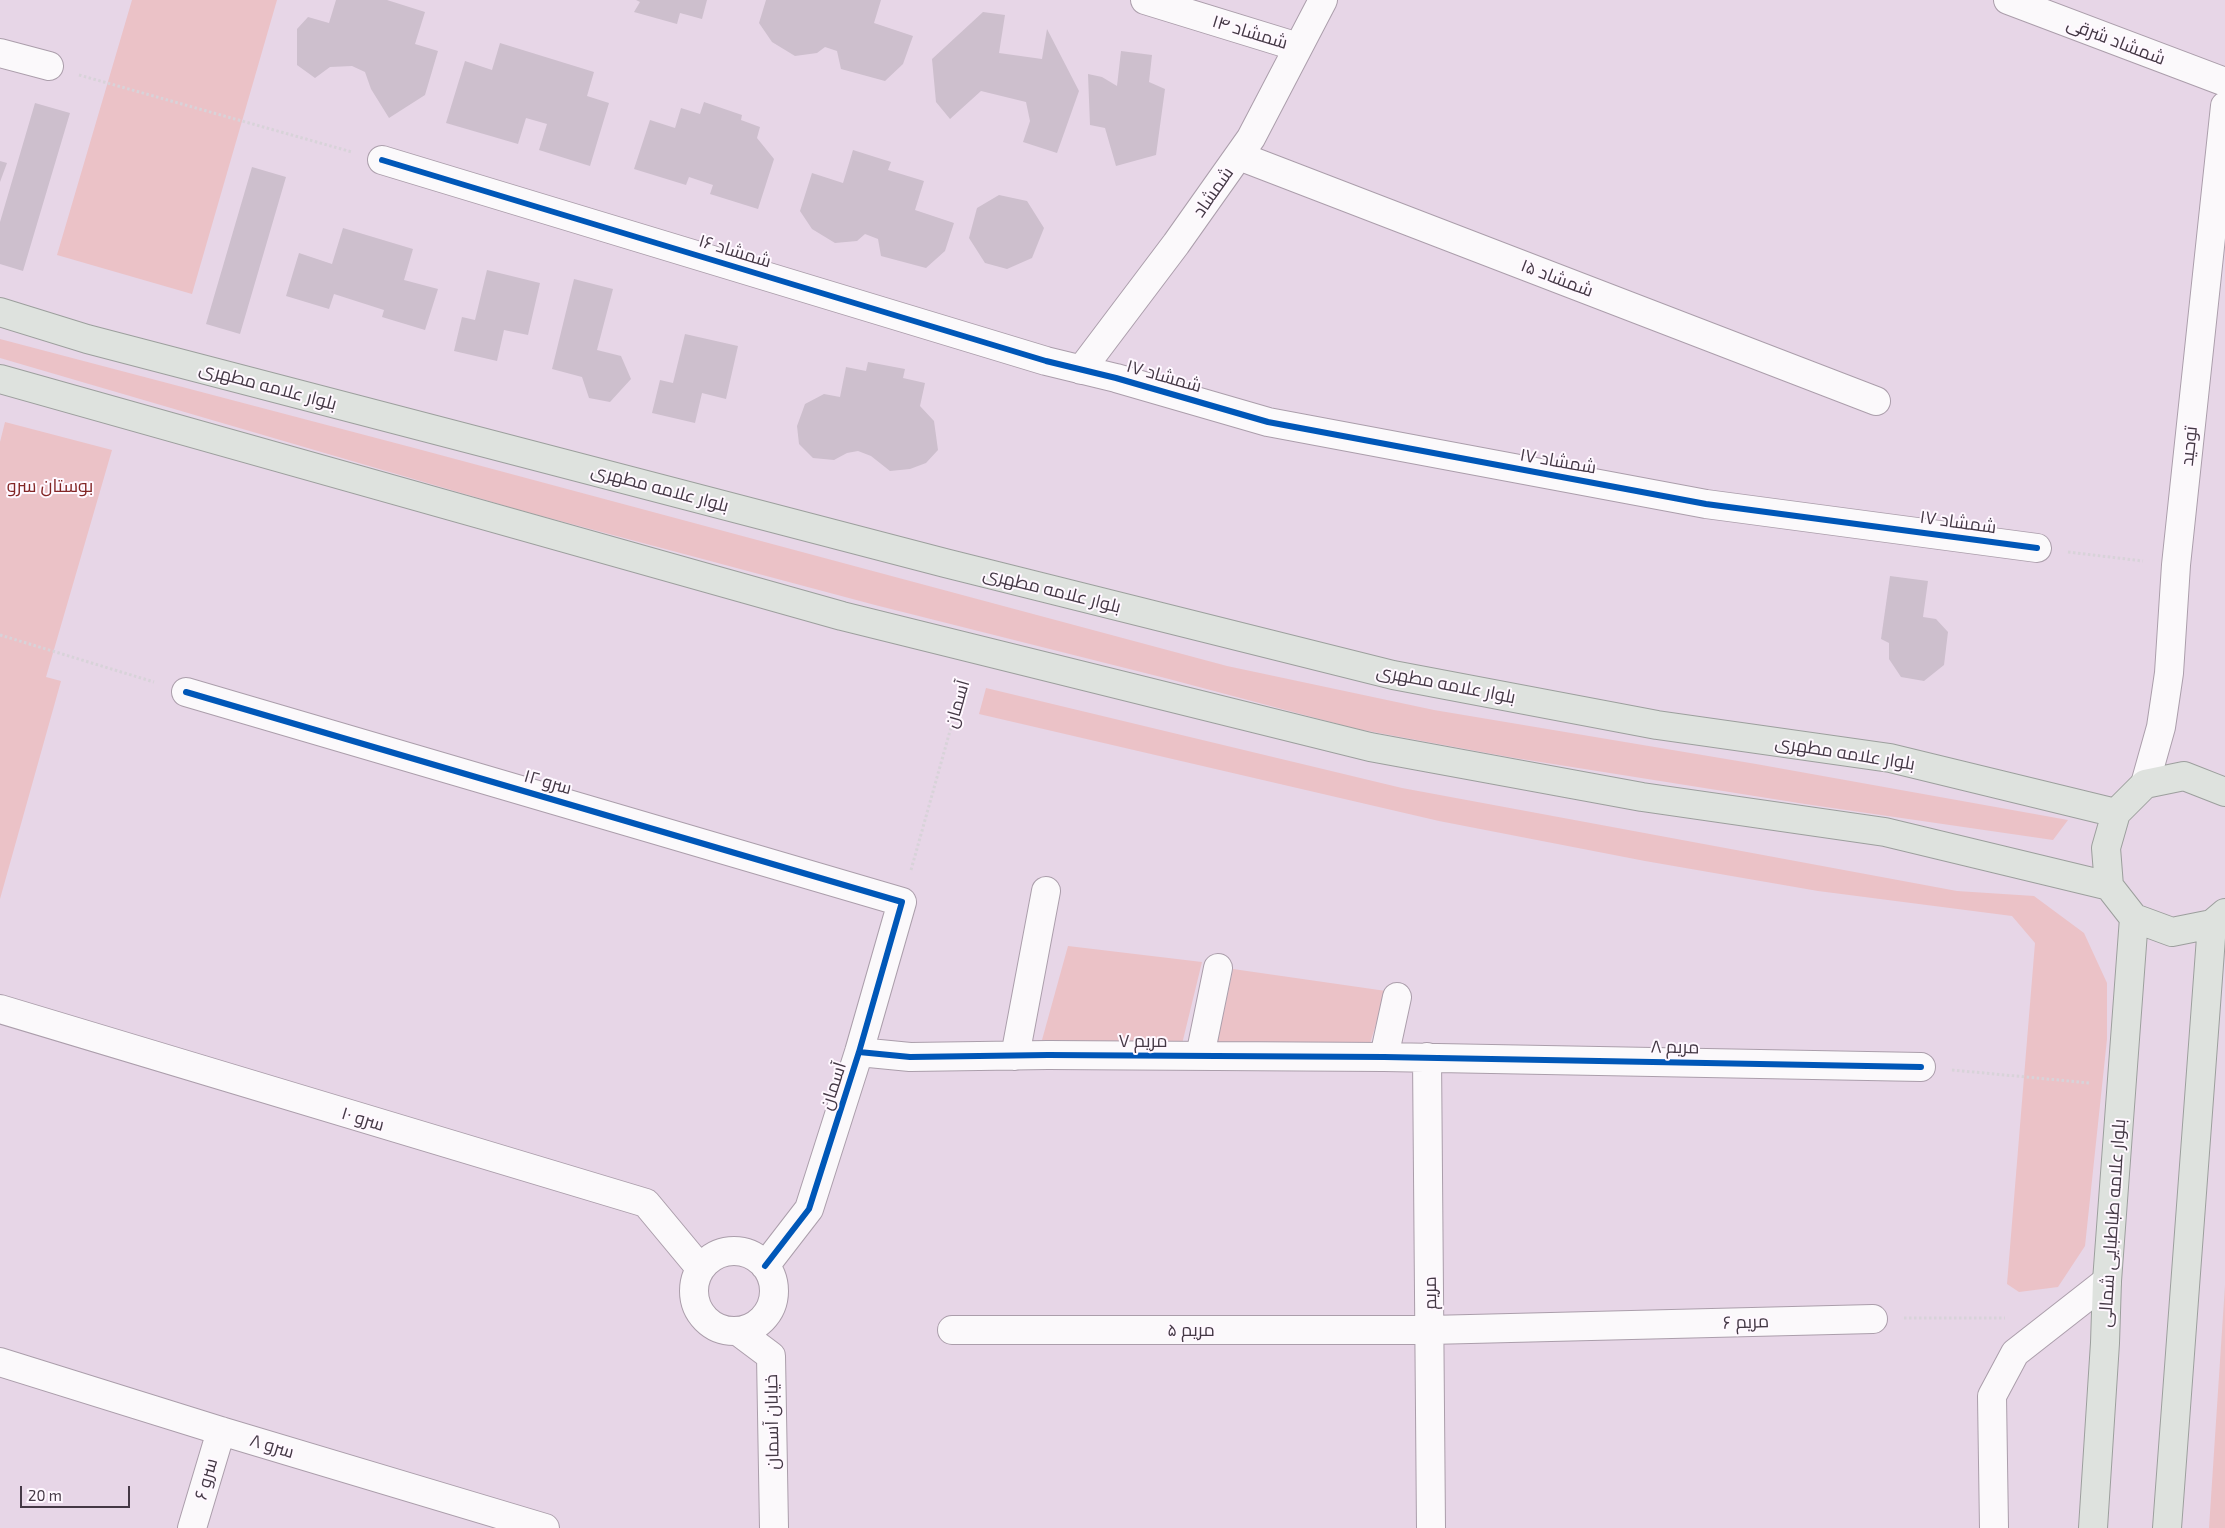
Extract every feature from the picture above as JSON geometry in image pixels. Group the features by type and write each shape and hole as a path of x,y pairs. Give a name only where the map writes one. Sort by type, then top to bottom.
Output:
{"main road":[{"name":"بلوار علامه مطهری","path":"0,312 87,338 926,558 1393,675 1656,725 1890,758 2116,813"},
{"path":"0,379 832,613 1370,747 1642,797 1885,832 2109,886"},
{"path":"2167,1528 2218,919 2172,932 2134,918 2109,886 2106,848 2116,813 2145,784 2184,776 2225,792"},
{"name":"بلوار علامه طباطبایی شمالی","path":"2093,1528 2105,1343 2107,1281 2134,918"}],"street":[{"name":"شمشاد ۱۴","path":"1145,0 1298,47"},
{"name":"شمشاد","path":"1081,370 1176,244 1251,138 1323,0"},
{"name":"شمشاد شرقی","path":"2008,0 2225,82"},
{"path":"0,53 48,66"},
{"name":"توحید","path":"2145,784 2161,727 2169,673 2176,566 2225,106"},
{"name":"شمشاد ۱۵","path":"1239,156 1876,401"},
{"name":"شمشاد ۱۶","path":"382,160 1081,370"},
{"name":"شمشاد ۱۷","path":"1081,370 1116,378 1268,422 1429,453 1706,504 2037,548"},
{"name":"سرو ۱۲","path":"186,692 902,902"},
{"path":"1015,1056 1046,890"},
{"name":"آسمان","path":"766,1266 809,1210 859,1052 902,902"},
{"path":"1200,1056 1218,968"},
{"path":"1384,1057 1397,997"},
{"name":"سرو ۱۰","path":"0,1010 646,1203 700,1268"},
{"name":"مریم ۷","path":"859,1052 910,1057 1427,1057"},
{"name":"مریم ۸","path":"1427,1057 1922,1067"},
{"name":"مریم","path":"1427,1057 1431,1528"},
{"path":"745,1252 756,1257 766,1266 772,1279 774,1293 772,1306 764,1318 753,1327 739,1332 713,1327 703,1318 696,1307 693,1294 694,1281 700,1268 708,1259 719,1253 745,1252"},
{"path":"1994,1528 1992,1396 2015,1353 2107,1281"},
{"name":"مریم ۶","path":"1430,1330 1873,1319"},
{"name":"مریم ۵","path":"952,1330 1430,1330"},
{"name":"خیابان آسمان","path":"739,1332 771,1356 774,1528"},
{"name":"سرو ۸","path":"0,1362 221,1431 545,1528"},
{"name":"سرو ۶","path":"192,1528 221,1431"}],"path":[{"path":"48,66 382,160"},
{"path":"2037,548 2176,566"},
{"path":"0,635 186,692"},
{"path":"1922,1067 2092,1083"},
{"path":"1873,1319 2013,1318"}],"green space":[{"path":"132,0 277,0 192,294 57,255"},
{"path":"0,339 1227,666 1434,710 1756,764 2068,820 2053,840 1805,804 1509,757 1357,729 1169,679 875,605 523,511 0,358"},
{"name":"بوستان سرو","path":"5,422 112,450 46,677 61,681 0,899 0,442"},
{"path":"986,688 1402,788 1957,891 2034,896 2084,933 2107,983 2107,1039 2085,1246 2058,1287 2019,1292 2007,1284 2035,943 2012,916 1818,891 1645,861 1439,821 979,714"},
{"path":"1068,946 1202,962 1182,1044 1042,1040"},
{"path":"1233,969 1386,991 1369,1047 1217,1044"},
{"path":"2225,1285 2225,1528 2209,1528"}],"building":[{"path":"336,0 387,0 425,12 415,44 438,51 425,95 389,118 371,89 365,72 352,66 330,67 315,78 297,65 297,29 308,17 329,23"},
{"path":"636,0 707,0 702,19 680,13 677,24 634,12 640,2"},
{"path":"766,0 881,0 874,23 913,36 903,64 885,81 841,69 837,51 825,47 817,53 795,56 772,42 759,23"},
{"path":"983,12 1005,15 999,53 1042,59 1047,29 1079,91 1057,153 1023,142 1030,121 1026,102 981,91 950,119 936,102 932,59"},
{"path":"500,43 594,72 587,96 609,103 590,166 539,150 547,124 526,118 518,144 446,123 465,61 492,70"},
{"path":"1121,51 1152,55 1149,82 1165,89 1156,155 1116,166 1105,128 1090,125 1088,74 1102,77 1117,86"},
{"path":"704,102 742,115 741,120 760,127 757,138 774,159 758,209 710,194 713,185 689,177 686,185 634,169 650,120 675,128 681,108 700,114"},
{"path":"35,103 70,113 23,271 0,264 0,222"},
{"path":"853,150 891,162 888,170 924,181 915,210 954,223 945,251 926,268 881,256 878,239 865,234 857,241 835,243 812,229 800,211 812,173 843,183"},
{"path":"0,161 7,163 0,182"},
{"path":"252,167 286,177 240,334 206,324"},
{"path":"999,195 1027,201 1044,228 1032,258 1007,269 985,263 969,238 977,208"},
{"path":"343,228 413,249 404,280 438,289 425,330 382,317 384,310 334,294 329,309 286,296 299,253 332,264"},
{"path":"487,270 540,283 528,335 504,330 497,361 454,351 462,317 475,320"},
{"path":"574,279 613,289 597,350 621,356 631,379 610,402 589,398 582,377 552,369"},
{"path":"685,334 738,346 726,399 702,393 695,423 652,413 660,380 673,383"},
{"path":"868,362 905,369 903,378 925,383 920,406 934,421 938,450 926,463 910,469 890,471 871,456 858,451 847,453 834,460 813,458 799,444 797,426 805,404 824,394 840,397 846,367 866,371"},
{"path":"1890,576 1928,581 1923,617 1936,619 1948,632 1944,665 1924,681 1901,677 1889,659 1889,643 1881,639"}],"cycle path":[{"path":"382,160 1046,361 1116,378 1268,422 1706,504 2037,548"},
{"path":"186,692 902,902 859,1052 809,1209 765,1266"},
{"path":"859,1052 910,1057 1048,1055 1384,1057 1921,1067"}]}
